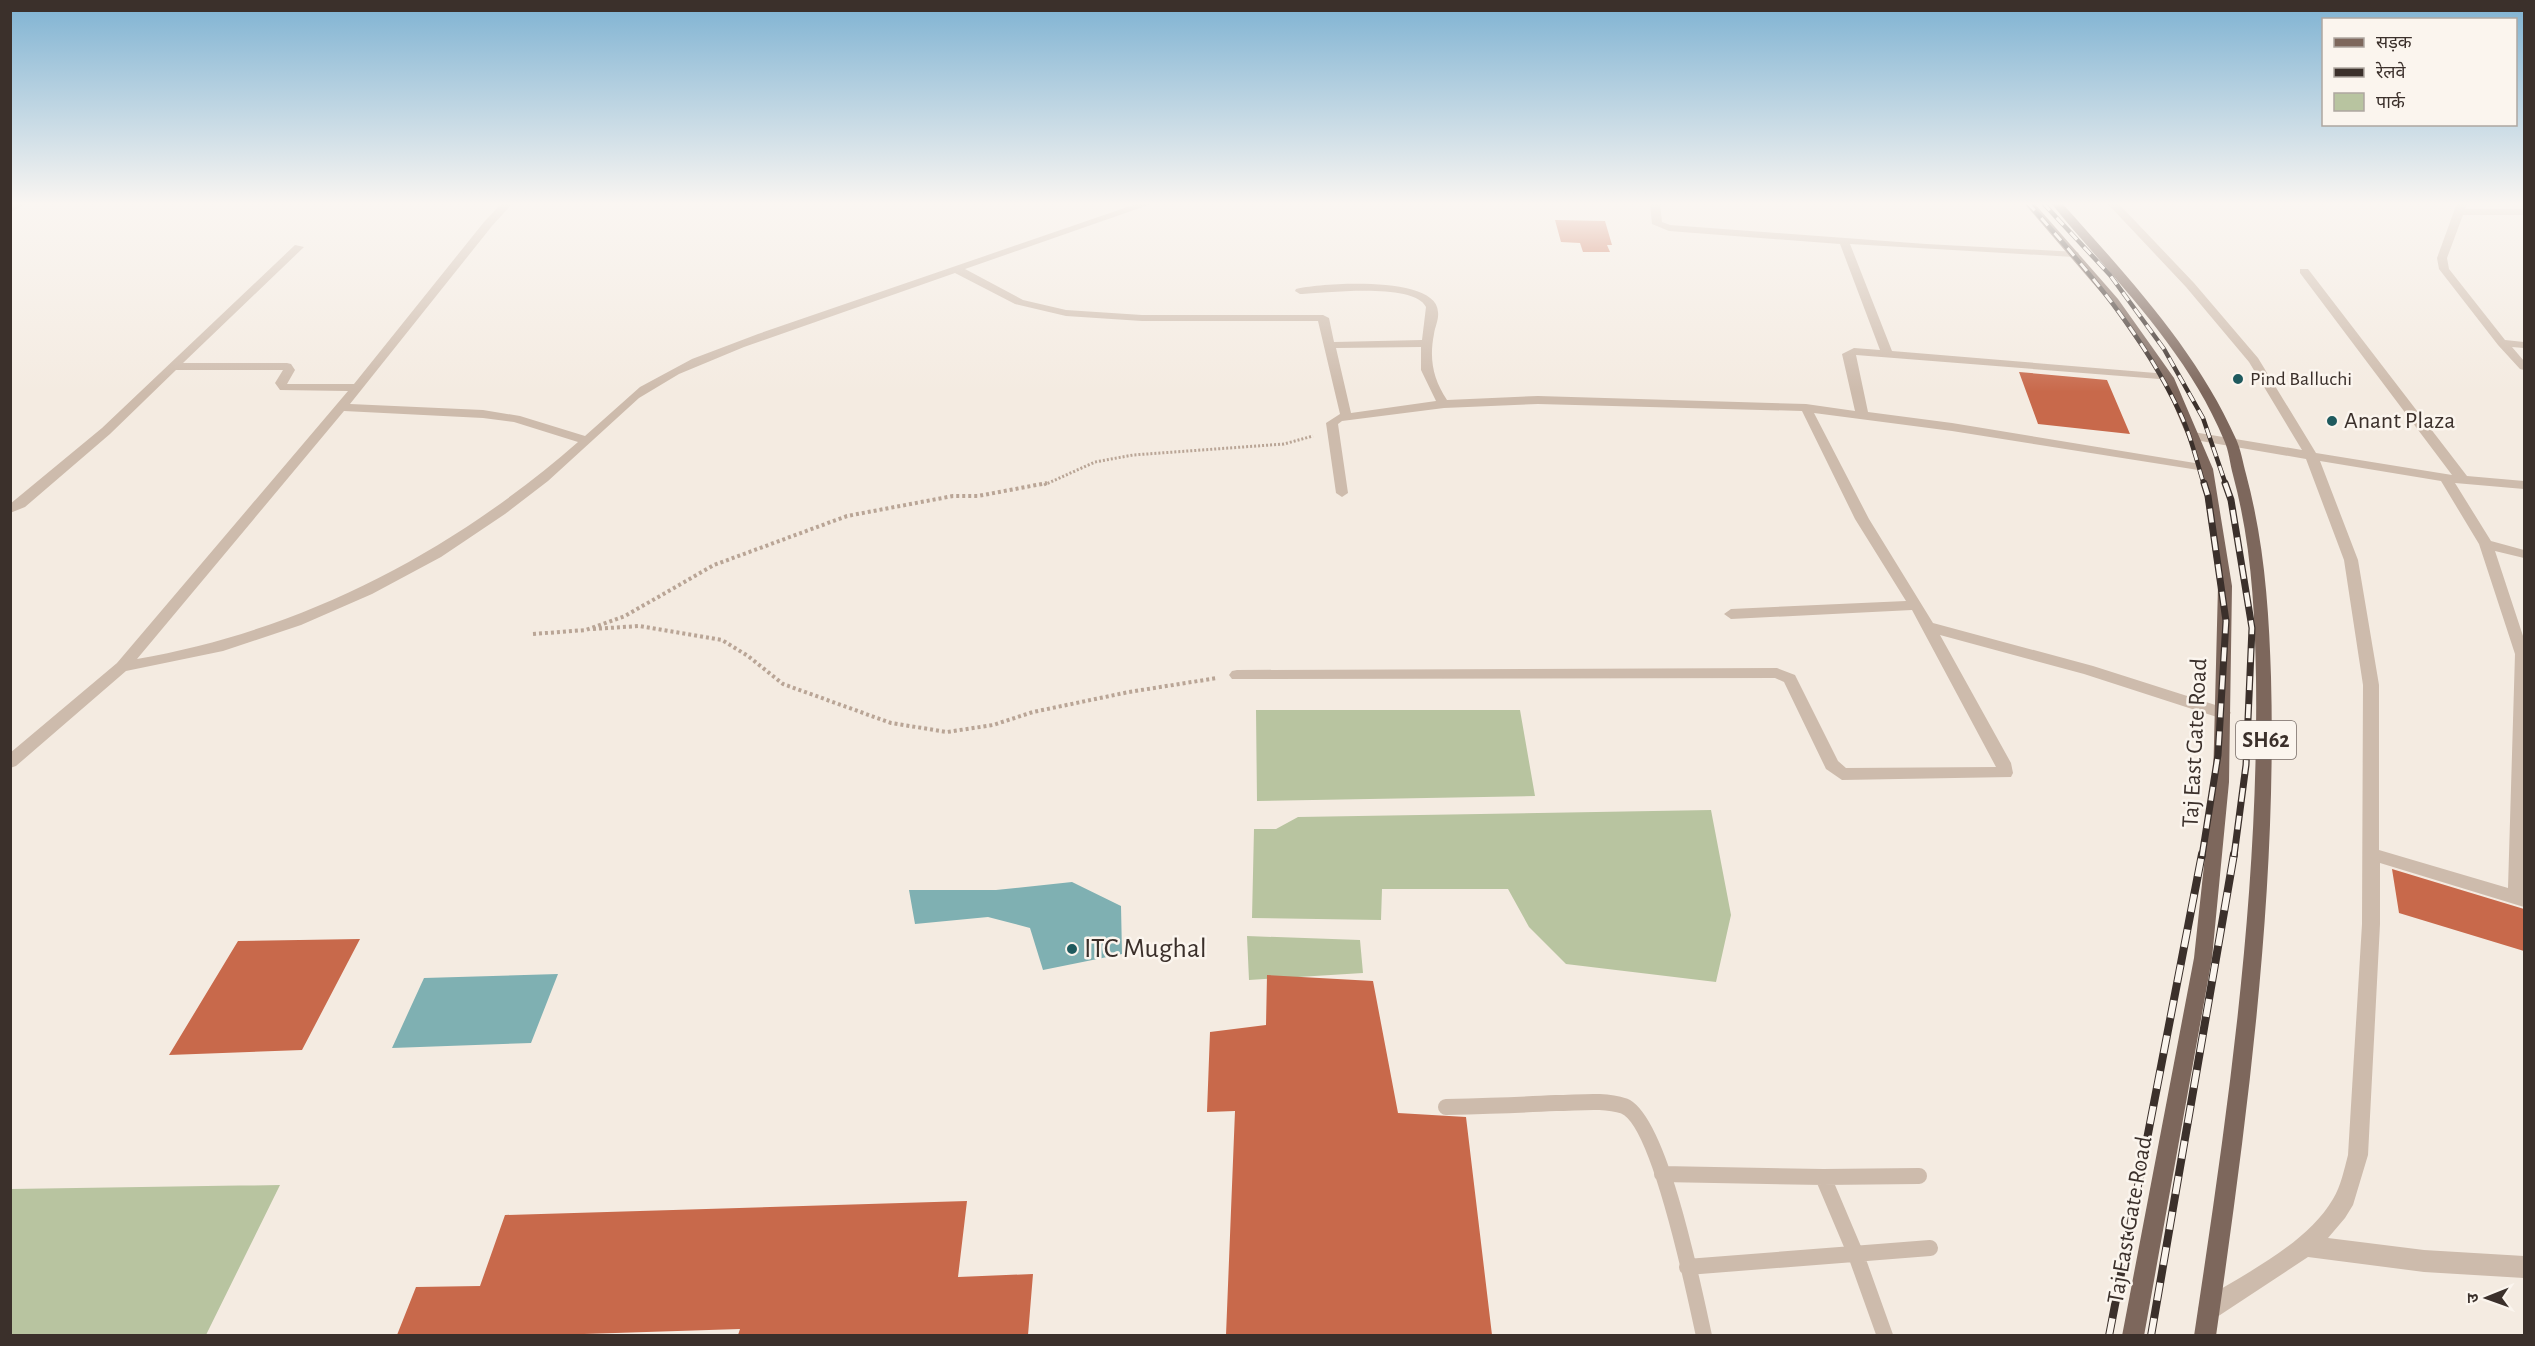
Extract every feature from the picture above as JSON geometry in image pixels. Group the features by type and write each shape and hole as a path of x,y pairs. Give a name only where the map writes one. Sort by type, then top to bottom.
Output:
{"main road":[{"name":"Taj East Gate Road","path":"2084,266 2114,301 2168,378 2207,469 2225,586 2221,782 2203,958 2133,1335"},
{"name":"SH62","path":"2113,266 2146,303 2199,380 2231,441 2252,520 2261,585 2266,727 2253,976 2205,1335"}],"street":[{"path":"10,509 20,504 106,431 280,266"},
{"path":"10,762 122,667 357,388 455,266"},
{"path":"122,667 220,647 280,628 345,600 434,555 480,524 587,441 643,390 686,367 735,346 968,266"},
{"path":"1853,266 1887,353"},
{"path":"2172,266 2254,360 2312,458 2351,560 2371,685 2371,924 2358,1155 2352,1182 2337,1212 2305,1246 2209,1309"},
{"path":"2443,266 2502,343 2524,367"},
{"path":"956,270 1019,302 1066,313 1142,318 1320,317 1325,320 1346,416"},
{"path":"2304,271 2463,480"},
{"path":"1300,291 1387,290 1422,296 1431,304 1433,312 1427,343 1426,374 1444,404"},
{"path":"1330,345 1427,343"},
{"path":"2502,343 2524,345"},
{"path":"1862,414 1848,354 1858,351 2168,378"},
{"path":"175,367 287,366 289,370 281,383 284,387 357,388"},
{"path":"1342,493 1333,420 1346,416 1444,404 1538,400 1806,408 1862,414 2207,469"},
{"path":"340,408 483,414 516,419 587,441"},
{"path":"1237,675 1777,673 1790,680 1832,765 1842,774 2005,773 2003,763 1929,627 1862,519 1806,408"},
{"path":"2193,436 2231,441 2312,458 2446,478 2524,485"},
{"path":"2371,854 2521,898 2523,654 2486,544 2446,478"},
{"path":"2486,544 2524,554"},
{"path":"1731,614 1916,605"},
{"path":"1929,627 2088,670 2223,713"},
{"path":"2305,1246 2424,1262 2524,1267"}],"lane":[{"path":"1446,1107 1614,1103 1633,1111 1644,1126 1662,1174 1704,1335"},
{"path":"1662,1174 1919,1176"},
{"path":"1823,1177 1856,1255 1885,1335"},
{"path":"1687,1268 1930,1248"}],"path":[{"path":"586,630 626,616 714,565 847,516 954,496 978,496 1043,485 1095,462 1133,455 1284,444 1333,432"},
{"path":"533,634 639,626 722,640 748,656 783,684 891,723 947,732 993,724 1033,712 1129,692 1237,675"}],"green space":[{"path":"1256,710 1520,710 1535,796 1257,801"},
{"path":"1711,810 1731,915 1716,982 1566,964 1529,927 1508,889 1382,889 1381,920 1252,918 1254,829 1276,829 1298,817"},
{"path":"1247,936 1360,940 1363,973 1249,980"},
{"path":"280,1185 206,1335 11,1335 11,1189"}],"water":[{"path":"1072,882 1121,906 1122,954 1043,970 1030,928 988,917 915,924 909,890 996,890"},
{"path":"558,974 531,1043 392,1048 424,978"}],"building":[{"path":"2019,372 2107,380 2130,434 2038,424"},
{"path":"2392,869 2524,909 2524,951 2399,913"},
{"path":"360,939 302,1050 169,1055 238,941"},
{"path":"1267,975 1373,981 1398,1113 1466,1117 1492,1335 1226,1335 1235,1111 1207,1112 1210,1032 1266,1025"},
{"path":"967,1201 958,1277 1033,1274 1028,1335 738,1335 740,1329 553,1335 397,1335 416,1287 480,1286 505,1215"}],"railway":[{"path":"2082,266 2150,357 2185,423 2204,485"},
{"path":"2101,266 2164,349 2203,418 2226,485"},
{"path":"2202,856 2218,755 2226,621 2208,496 2204,483"},
{"path":"2225,483 2231,500 2252,628 2246,765 2234,856"},
{"path":"2109,1336 2202,854"},
{"path":"2151,1336 2234,854"}],"place":[{"name":"Pind Balluchi","path":"2238,379"},
{"name":"Anant Plaza","path":"2332,421"},
{"name":"ITC Mughal","path":"1072,949"}]}
